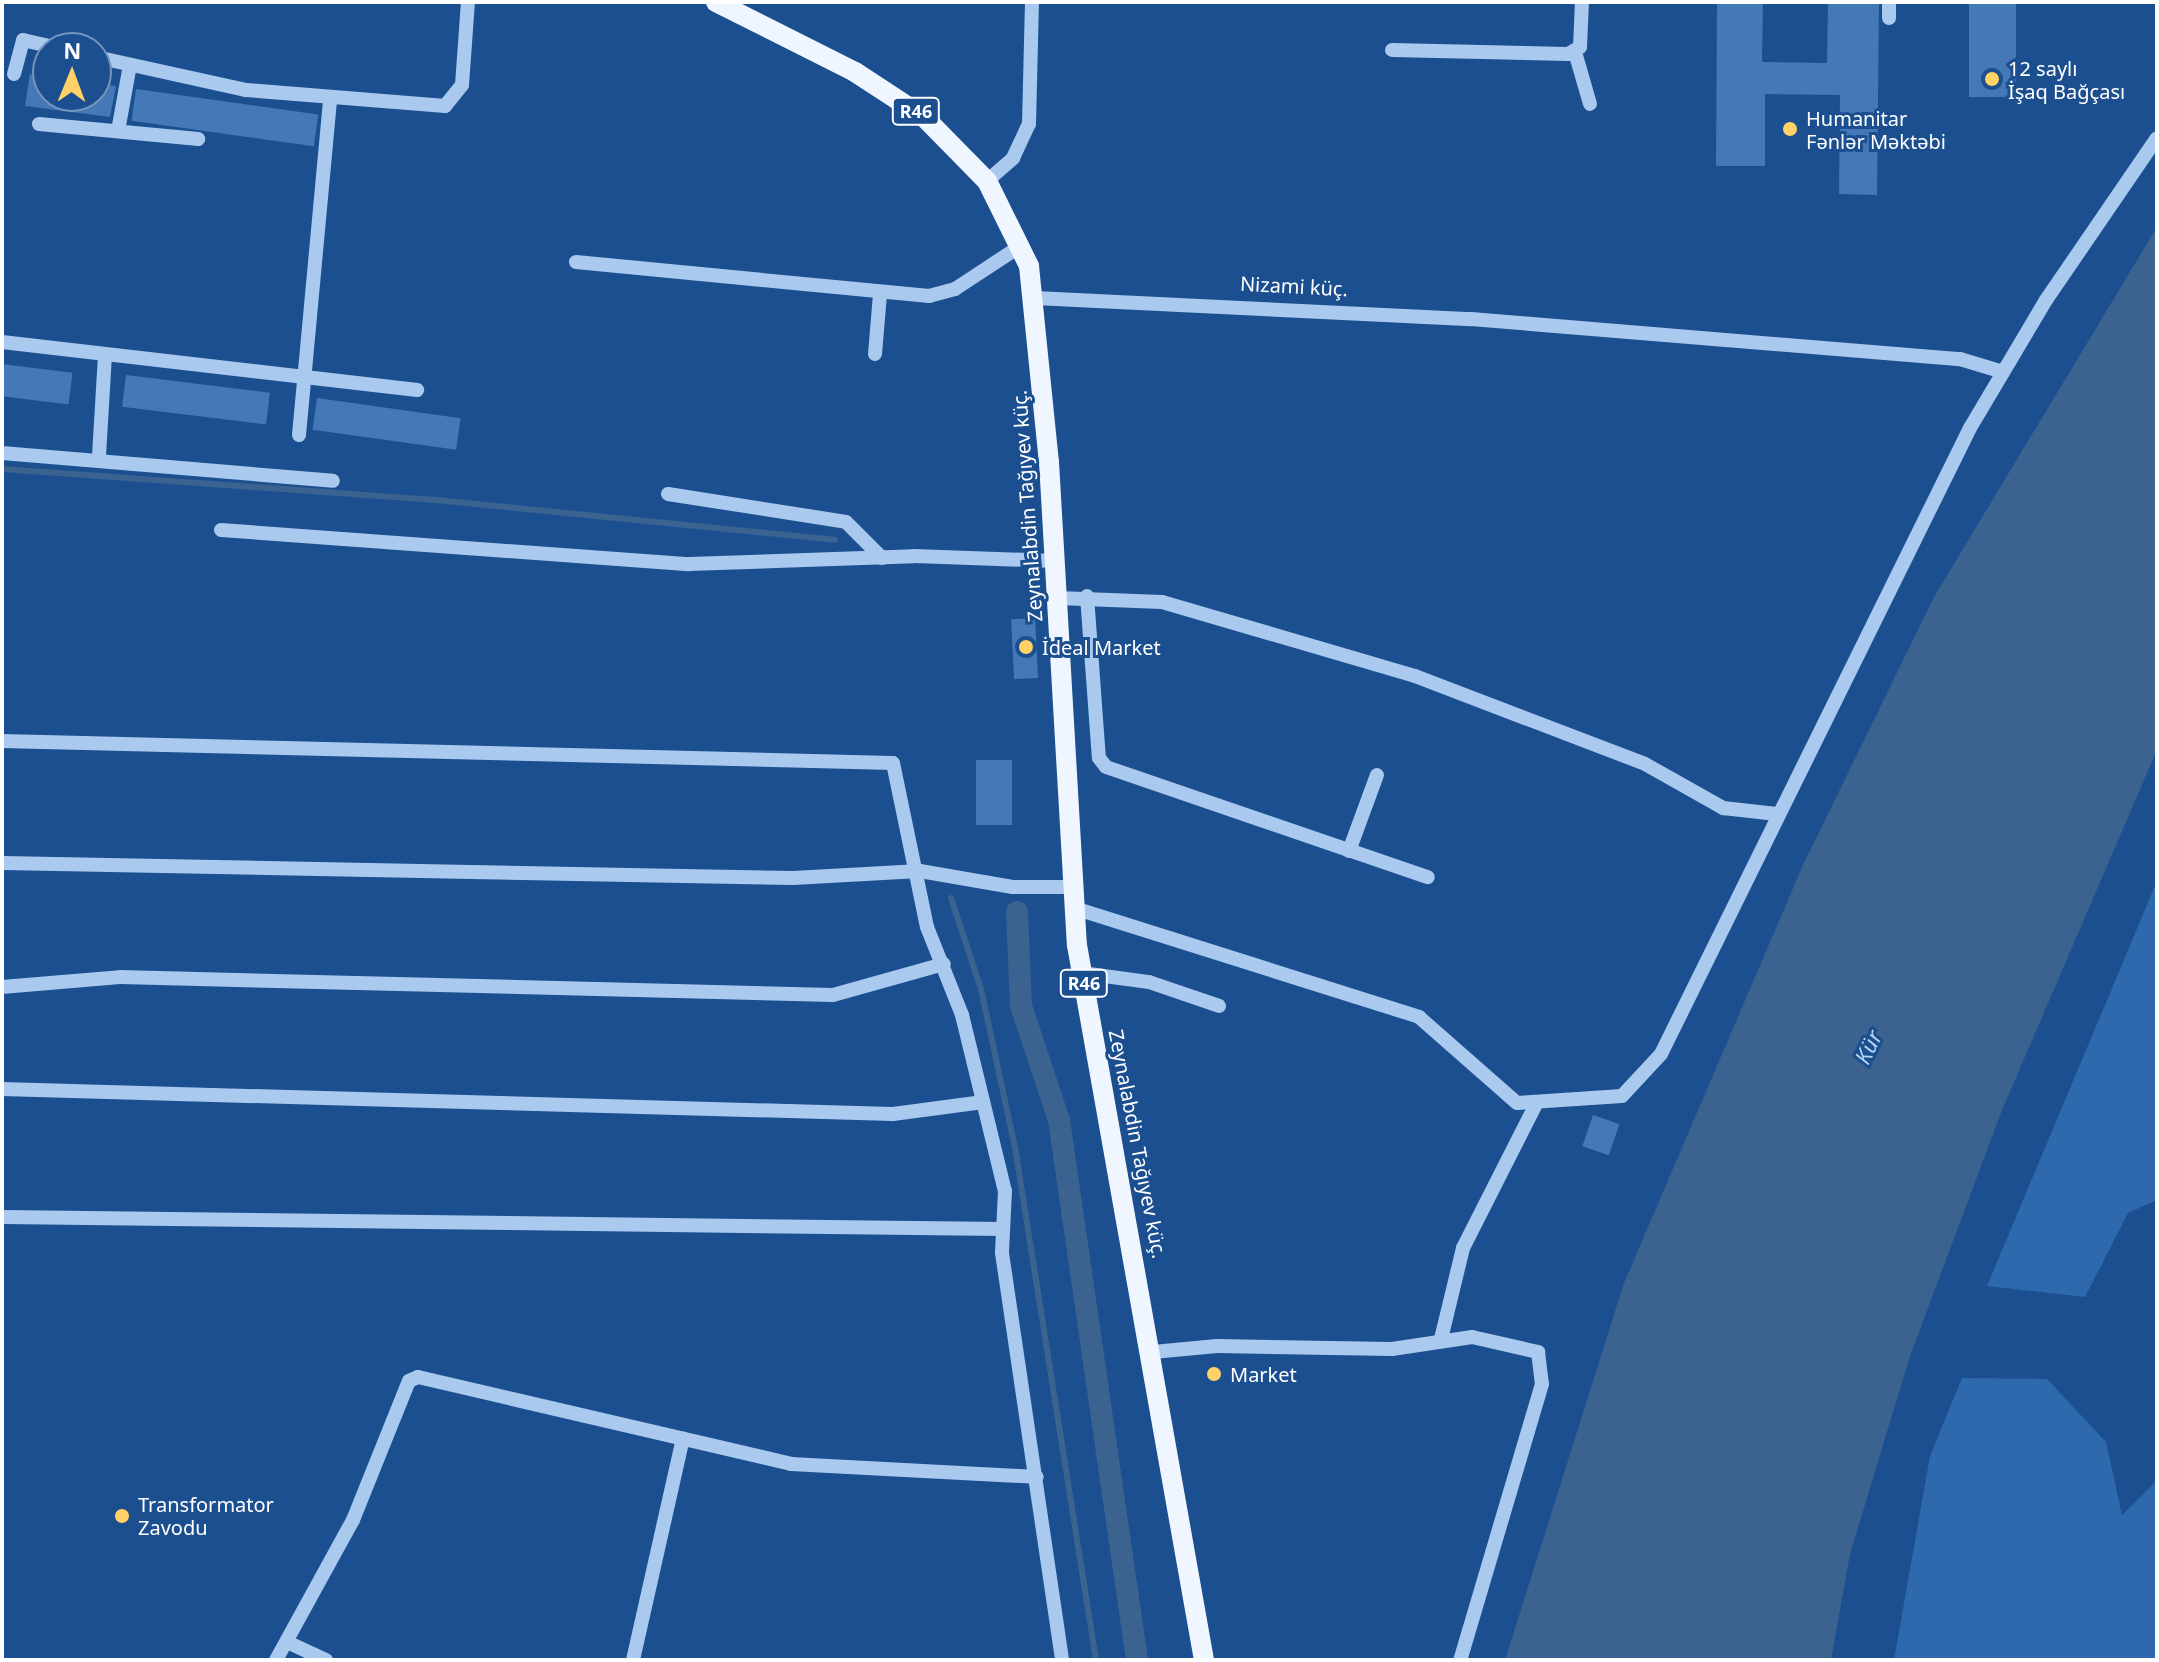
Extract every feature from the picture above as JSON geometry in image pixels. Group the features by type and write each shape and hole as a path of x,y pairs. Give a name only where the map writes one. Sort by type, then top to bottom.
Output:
{"main road":[{"name":"R46","path":"716,2 892,94 987,181 1022,245 1035,298"},
{"name":"Zeynalabdin Tağıyev küç.","path":"1035,298 1058,598 1072,887 1082,973 1153,1352 1204,1660"}],"street":[{"path":"112,61 330,100 425,107 458,99 468,2"},
{"path":"987,181 1013,158 1029,124 1032,2"},
{"path":"1582,2 1575,52 1590,104"},
{"path":"1889,2 1889,18"},
{"path":"14,74 23,40 32,42"},
{"path":"1392,50 1575,52"},
{"path":"118,131 130,65"},
{"path":"299,435 330,100"},
{"path":"39,124 198,139"},
{"path":"1074,908 1419,1017 1501,1096 1536,1104 1605,1102 1641,1080 1661,1054 1872,615 2003,372 2157,138"},
{"path":"576,262 880,295 955,289 1022,245"},
{"path":"875,354 880,295"},
{"name":"Nizami küç.","path":"1035,298 1471,319 1960,359 2003,372"},
{"path":"2,342 417,390"},
{"path":"99,456 105,354"},
{"path":"2,453 99,456 333,481"},
{"path":"668,494 846,522 882,558"},
{"path":"221,530 689,564 882,558 1055,561"},
{"path":"1058,598 1087,596 1162,602 1415,676 1645,764 1723,808 1777,814"},
{"path":"1087,596 1099,758 1106,767 1428,877"},
{"path":"2,741 876,757 893,763 902,780 920,871 927,927 944,964 1005,1191 1002,1229 1062,1660"},
{"path":"1349,851 1377,775"},
{"path":"2,863 793,878 920,871 1013,887 1072,887"},
{"path":"2,987 120,977 822,995 870,989 944,964"},
{"path":"1082,973 1149,982 1219,1006"},
{"path":"2,1089 877,1114 983,1102"},
{"path":"1441,1339 1463,1248 1536,1104"},
{"path":"2,1217 1002,1229"},
{"path":"1153,1352 1217,1346 1392,1349 1441,1339 1521,1345 1544,1360 1460,1660"},
{"path":"276,1660 353,1520 409,1381 431,1377 683,1439 831,1468 1037,1477"},
{"path":"633,1660 683,1439"},
{"path":"287,1642 326,1660"}],"shaded area":[{"path":"2157,881 2157,1200 2128,1213 2085,1297 1987,1286"},
{"path":"1962,1378 2047,1379 2106,1442 2122,1515 2157,1480 2157,1660 1894,1660 1930,1456"}],"water":[{"name":"Kür","path":"2157,227 2157,750 2002,1110 1910,1356 1850,1554 1831,1660 1505,1660 1624,1283 1803,865 1934,597"}],"building":[{"path":"1717,2 1763,2 1762,62 1827,63 1828,2 1879,2 1877,195 1839,194 1840,95 1765,94 1765,166 1716,166"},
{"path":"1969,2 2016,2 2016,97 1969,97"},
{"path":"30,74 32,74 32,107 25,106"},
{"path":"112,85 116,86 112,107"},
{"path":"136,89 318,115 314,146 132,121"},
{"path":"71,112 111,112 110,117"},
{"path":"2,364 72,373 69,404 2,396"},
{"path":"126,375 270,393 266,424 122,407"},
{"path":"317,398 461,418 456,450 313,430"},
{"path":"1035,618 1038,678 1014,679 1011,619"},
{"path":"976,760 1012,760 1012,825 976,825"},
{"path":"1593,1115 1619,1124 1609,1155 1582,1146"}],"waterway":[{"path":"2,469 446,501 835,540"},
{"path":"951,898 981,989 1015,1147 1096,1660"},
{"path":"1017,912 1021,1006 1059,1120 1137,1660"}],"place":[{"name":"12 saylı İşaq Bağçası","path":"1992,79"},
{"name":"Humanitar Fənlər Məktəbi","path":"1790,129"},
{"name":"İdeal Market","path":"1026,647"},
{"name":"Market","path":"1214,1374"},
{"name":"Transformator Zavodu","path":"122,1516"}]}
